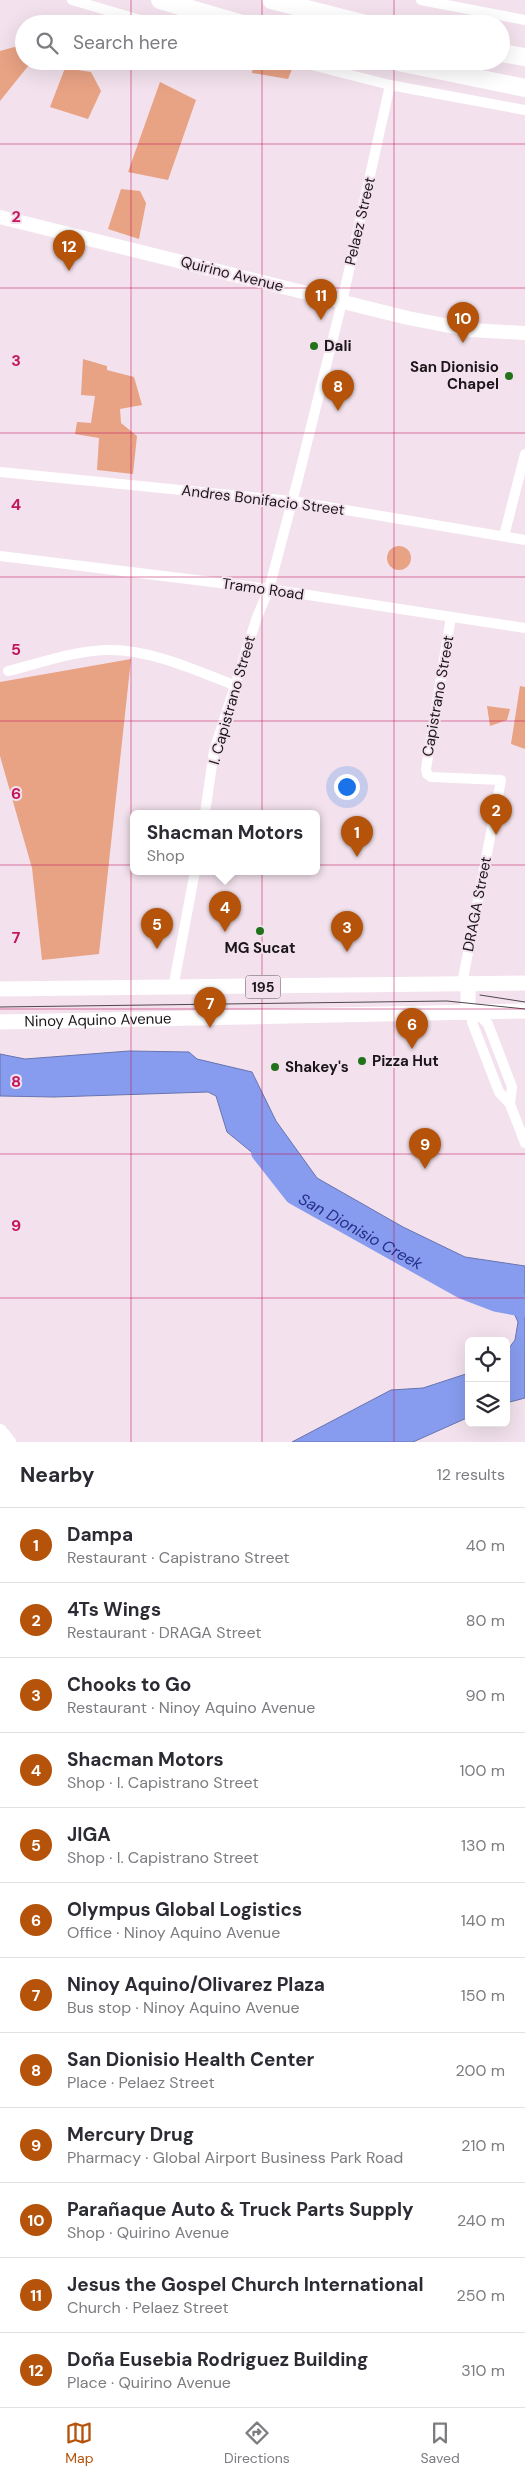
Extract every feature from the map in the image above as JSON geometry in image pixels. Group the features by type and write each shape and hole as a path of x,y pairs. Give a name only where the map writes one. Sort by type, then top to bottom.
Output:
{"highway":[{"path":"160,0 211,15"},
{"path":"271,0 330,15"},
{"path":"510,54 525,57"},
{"path":"438,70 525,88"}],"main road":[{"name":"Quirino Avenue","path":"0,217 342,302 470,330 525,333"},
{"name":"195","path":"0,989 525,982"},
{"path":"465,984 472,1013"},
{"name":"Ninoy Aquino Avenue","path":"0,1022 525,1011"},
{"path":"0,1431 9,1442"}],"street":[{"path":"72,0 122,15"},
{"path":"421,0 499,15"},
{"path":"510,17 525,20"},
{"path":"333,70 390,84 525,110"},
{"name":"Pelaez Street","path":"269,589 342,302 390,84"},
{"path":"504,536 525,454"},
{"name":"Andres Bonifacio Street","path":"0,472 292,501 525,540"},
{"name":"Tramo Road","path":"0,556 269,589 525,628"},
{"name":"I. Capistrano Street","path":"205,810 214,751 234,685 269,589"},
{"name":"Capistrano Street","path":"427,774 426,769 451,617"},
{"path":"8,671 80,654 108,650 131,651 189,668 234,685"},
{"name":"DRAGA Street","path":"427,774 431,777 500,780 465,984"},
{"path":"173,988 194,875"},
{"path":"472,1013 472,1022 499,1092 510,1104 525,1143"}],"shaded area":[{"path":"15,47 15,70 25,70 0,101 0,51"},
{"path":"64,70 91,72 101,91 88,119 50,107"},
{"path":"252,70 292,70 288,79 252,73"},
{"path":"160,82 196,100 168,180 128,172"},
{"path":"121,189 140,191 146,203 139,239 108,229"},
{"path":"83,359 107,366 107,370 134,377 142,405 120,409 121,423 137,436 133,474 97,470 99,438 75,434 77,422 91,423 95,396 81,395"},
{"path":"399,546 408,549 411,558 408,567 399,570 390,567 387,558 390,549"},
{"path":"131,659 99,954 42,960 32,868 0,756 0,682"},
{"path":"520,686 525,687 525,749 511,744"},
{"path":"487,706 510,709 507,720 490,726"}],"water":[{"path":"129,1051 189,1052 197,1059 252,1072 276,1121 317,1178 403,1227 465,1257 525,1266 525,1398 510,1402 510,1347 515,1340 518,1322 513,1311 478,1298 443,1274 304,1195 227,1132 216,1096 208,1092 54,1097 0,1096 0,1054 25,1059"},
{"path":"465,1374 465,1419 413,1442 292,1442 391,1390 423,1388"}],"waterway":[{"name":"San Dionisio Creek","path":"262,1152 295,1194 463,1288 497,1301 525,1306"}],"tram line":[{"path":"480,995 525,1002"},
{"path":"0,1007 447,1001 525,1009"}],"place":[{"name":"Doña Eusebia Rodriguez Building","path":"69,271"},
{"name":"Jesus the Gospel Church International","path":"321,320"},
{"name":"Parañaque Auto & Truck Parts Supply","path":"463,343"},
{"name":"Dali","path":"314,346"},
{"name":"San Dionisio Chapel","path":"509,376"},
{"name":"San Dionisio Health Center","path":"338,411"},
{"name":"4Ts Wings","path":"496,835"},
{"name":"Dampa","path":"357,857"},
{"name":"MG Sucat","path":"260,931"},
{"name":"Shacman Motors","path":"225,932"},
{"name":"JIGA","path":"157,949"},
{"name":"Chooks to Go","path":"347,952"},
{"name":"Ninoy Aquino/Olivarez Plaza","path":"210,1028"},
{"name":"Olympus Global Logistics","path":"412,1049"},
{"name":"Pizza Hut","path":"362,1061"},
{"name":"Shakey's","path":"275,1067"},
{"name":"Mercury Drug","path":"425,1169"}]}
